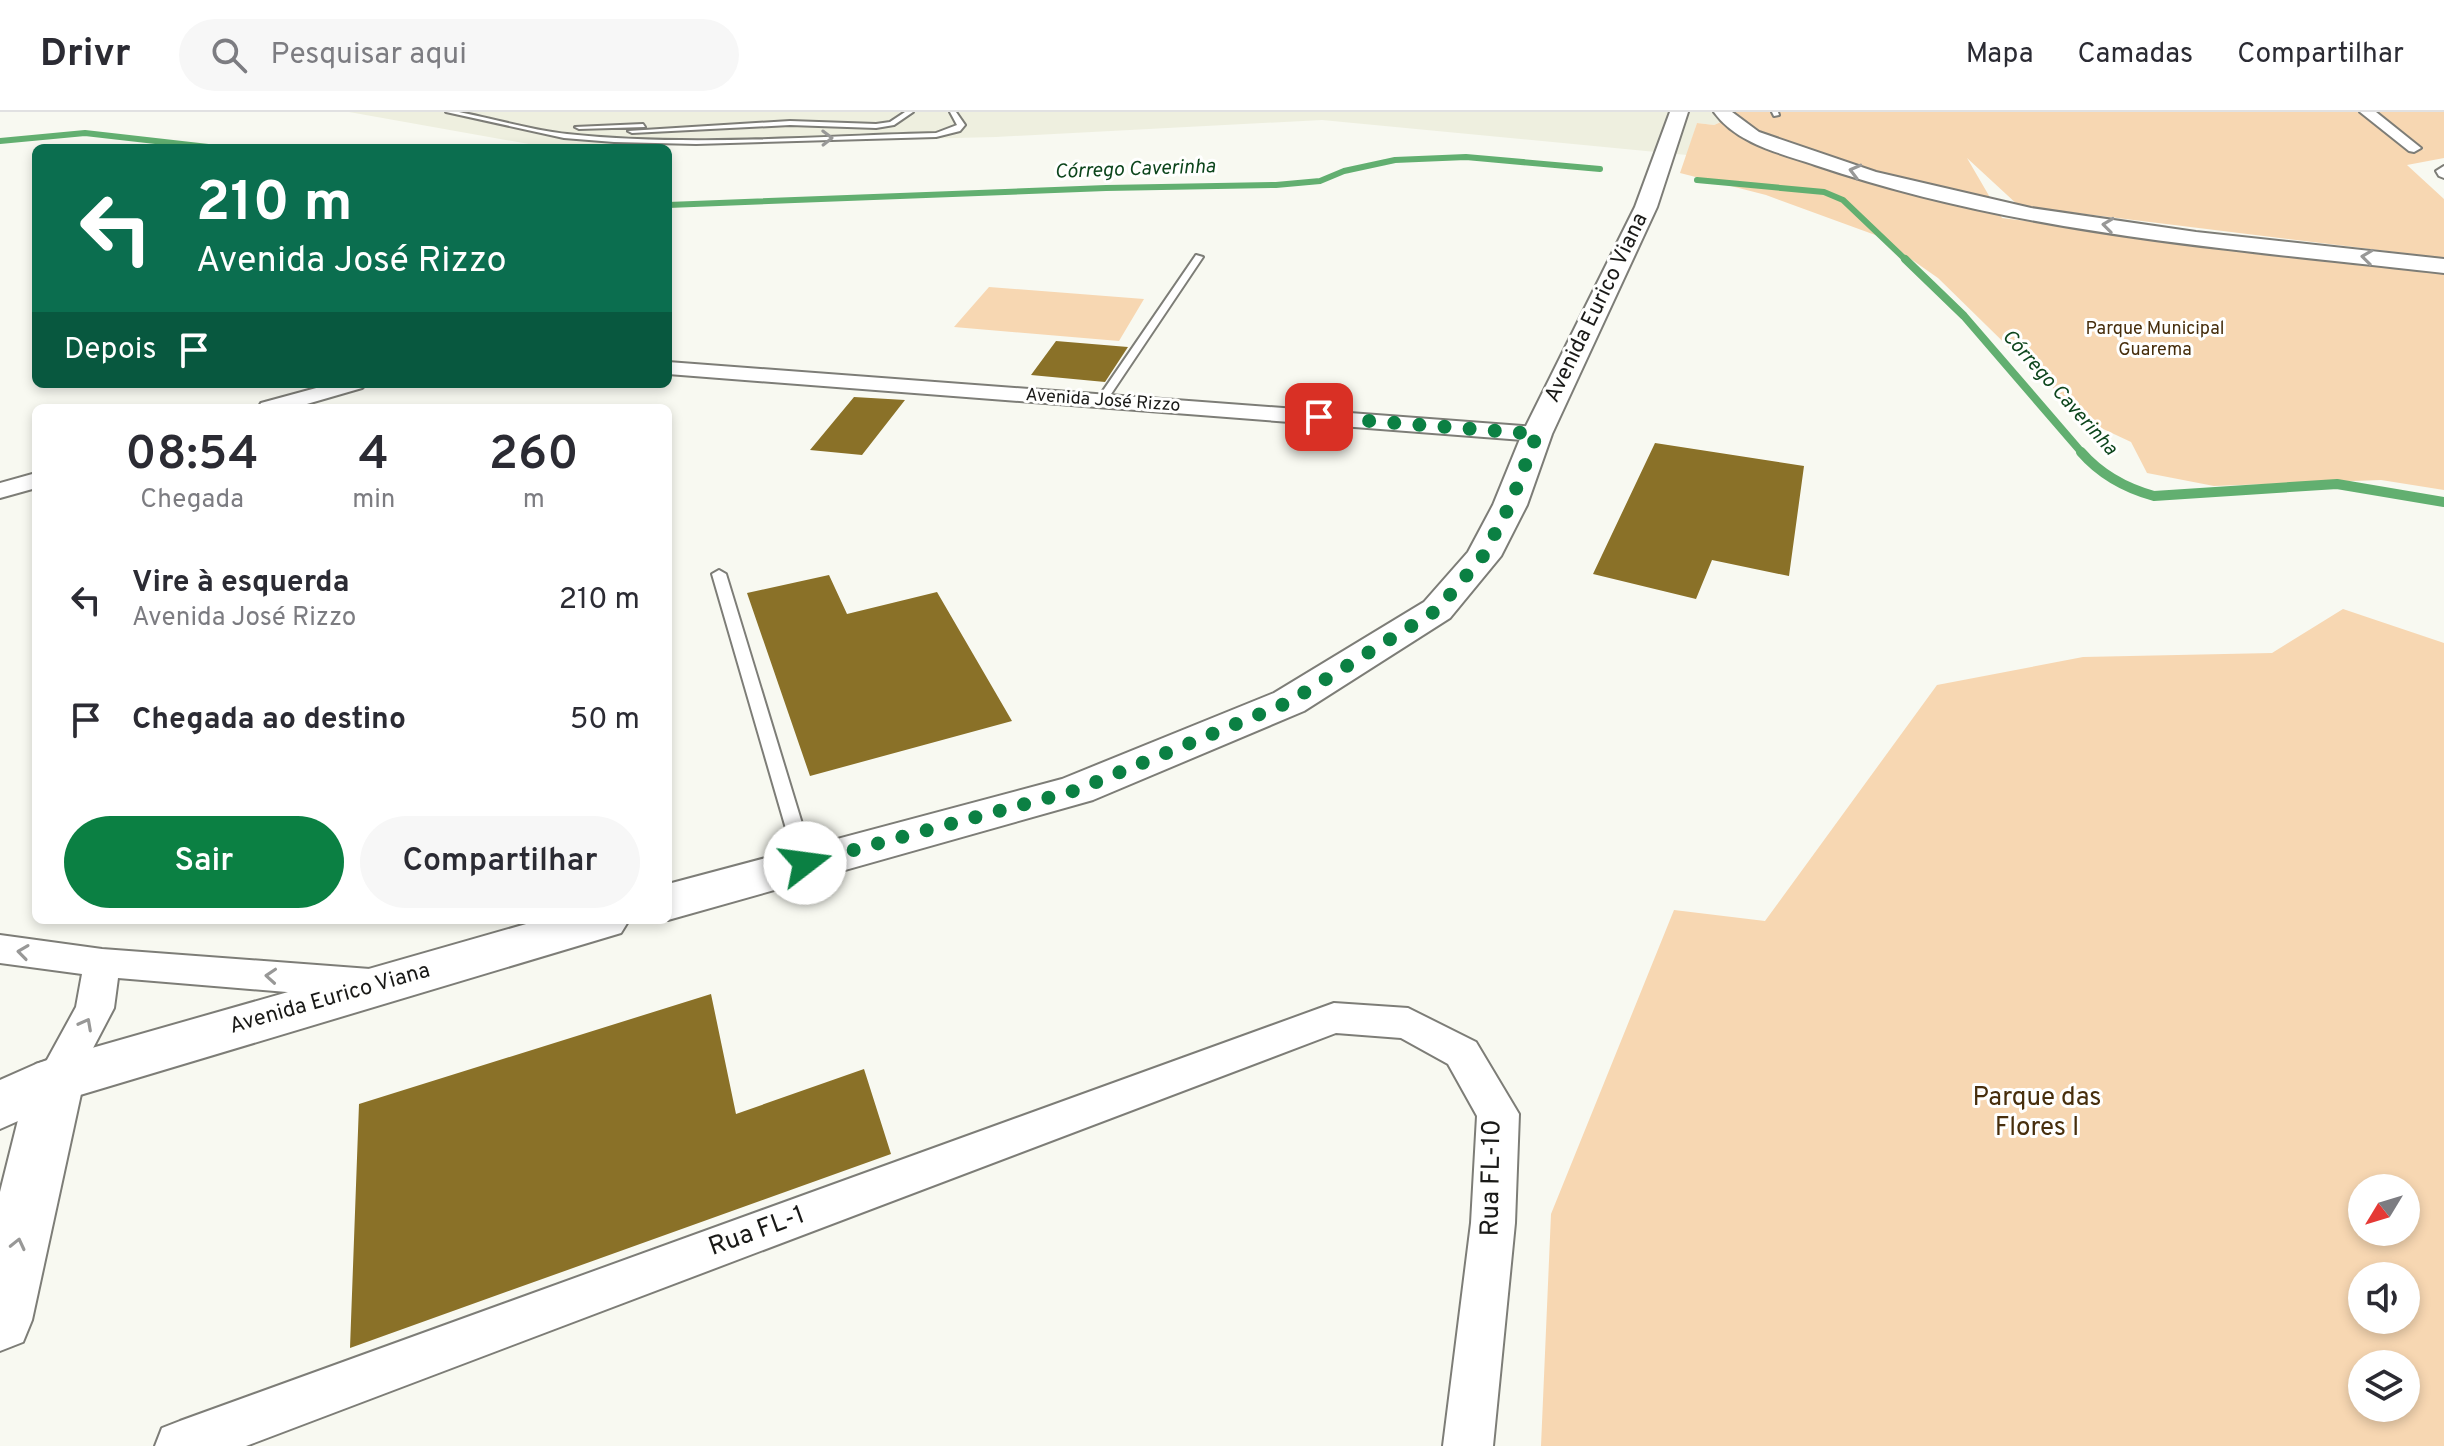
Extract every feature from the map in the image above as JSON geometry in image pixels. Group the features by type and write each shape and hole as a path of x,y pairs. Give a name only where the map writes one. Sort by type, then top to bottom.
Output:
{"main road":[{"name":"Avenida Eurico Viana","path":"672,901 1077,790 1289,702 1437,610 1483,556 1510,505 1537,434 1646,207 1679,112"},
{"name":"Avenida Eurico Viana","path":"0,1105 28,1080 590,924"},
{"path":"0,1320 28,1080"}],"street":[{"path":"1723,112 1739,128 1826,163 2028,216 2444,266"},
{"path":"2367,112 2414,148"},
{"name":"Avenida José Rizzo","path":"672,368 1537,434"},
{"path":"283,404 341,388"},
{"path":"0,491 32,481"},
{"path":"0,949 102,963 377,984"},
{"path":"28,1080 95,1008 102,963"},
{"name":"Rua FL-1","path":"180,1446 1334,1018"},
{"name":"Rua FL-10","path":"1334,1018 1408,1023 1462,1053 1498,1114 1493,1223 1468,1446"}],"lane":[{"path":"449,112 564,136 682,141 936,135 961,125 953,112"},
{"path":"682,141 705,133 777,131 804,112"},
{"path":"570,126 792,121 876,126 892,124 910,112"},
{"path":"494,122 514,115"},
{"path":"537,120 552,123"},
{"path":"564,136 792,121"},
{"path":"721,140 741,132"},
{"path":"1101,401 1199,257"},
{"path":"719,574 805,863"}],"shaded area":[{"path":"349,112 1729,112 1728,119 1714,125 1697,123 1687,155 1322,120 996,137 672,145 529,144"}],"green space":[{"name":"Parque Municipal Guarema","path":"1729,112 2358,112 2425,151 2372,112 2444,112 2444,158 2407,165 2444,199 2444,258 2019,206 1967,158 2002,218 2444,274 2444,490 2381,480 2214,486 2147,473 2131,442 2099,427 2034,372 1938,278 1878,236 1766,195 1680,173 1697,123 1714,125 1728,119"},
{"path":"989,287 1144,299 1119,341 954,327"},
{"name":"Parque das Flores I","path":"2343,609 2444,643 2444,1446 1541,1446 1551,1214 1674,910 1765,921 1937,685 2083,657 2272,653"}],"building":[{"path":"1056,341 1128,347 1105,382 1031,375"},
{"path":"854,397 905,400 862,455 810,450"},
{"path":"1655,443 1804,466 1789,576 1712,560 1696,599 1593,574"},
{"path":"829,575 847,614 937,592 1012,721 810,776 747,593"},
{"path":"711,994 736,1114 864,1069 891,1154 350,1348 359,1104"}],"waterway":[{"name":"Córrego Caverinha","path":"0,141 85,133 182,144"},
{"name":"Córrego Caverinha","path":"672,205 1106,188 1276,185 1320,181 1344,171 1395,160 1466,157 1600,169"},
{"name":"Córrego Caverinha","path":"1697,180 1824,192 1843,200 1907,261"},
{"name":"Córrego Caverinha","path":"1905,259 1964,316 2082,453"},
{"name":"Córrego Caverinha","path":"2082,453 2114,480 2154,496 2337,484 2444,502"}],"route":[{"path":"805,863 1077,790 1289,702 1437,610 1483,556 1510,505 1537,434 1319,417"}]}
